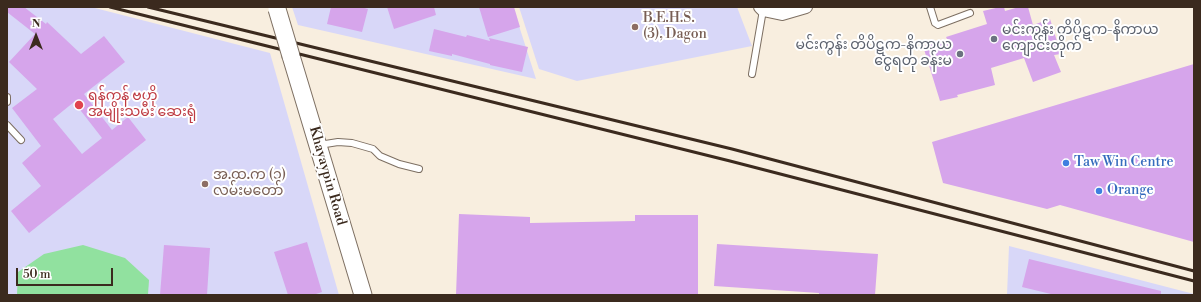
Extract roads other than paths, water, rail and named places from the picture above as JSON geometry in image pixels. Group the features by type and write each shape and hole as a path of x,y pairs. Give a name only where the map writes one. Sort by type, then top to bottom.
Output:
{"street":[{"path":"762,8 782,14 806,7"},
{"name":"Khayaypin Road","path":"277,8 362,295"}],"lane":[{"path":"930,7 935,23 938,25 970,13"},
{"path":"752,74 762,8"},
{"path":"7,97 7,102"},
{"path":"7,124 21,140"},
{"path":"318,145 338,142 352,143 373,149 380,156 399,164 420,169"}],"railway":[{"path":"110,7 730,161 1194,281"},
{"path":"148,7 732,149 1194,271"}],"place":[{"name":"B.E.H.S. (3), Dagon","path":"635,27"},
{"name":"မင်းကွန်း တိပိဋက-နိကာယ ကျောင်းတိုက်","path":"994,39"},
{"name":"မင်းကွန်း တိပိဋက-နိကာယ ငွေရတု ခန်းမ","path":"960,54"},
{"name":"ရန်ကုန် ဗဟို အမျိုးသမီး ဆေးရုံ","path":"79,105"},
{"name":"Taw Win Centre","path":"1066,163"},
{"name":"အ.ထ.က (၁) လမ်းမတော်","path":"205,184"},
{"name":"Orange","path":"1099,191"}]}
